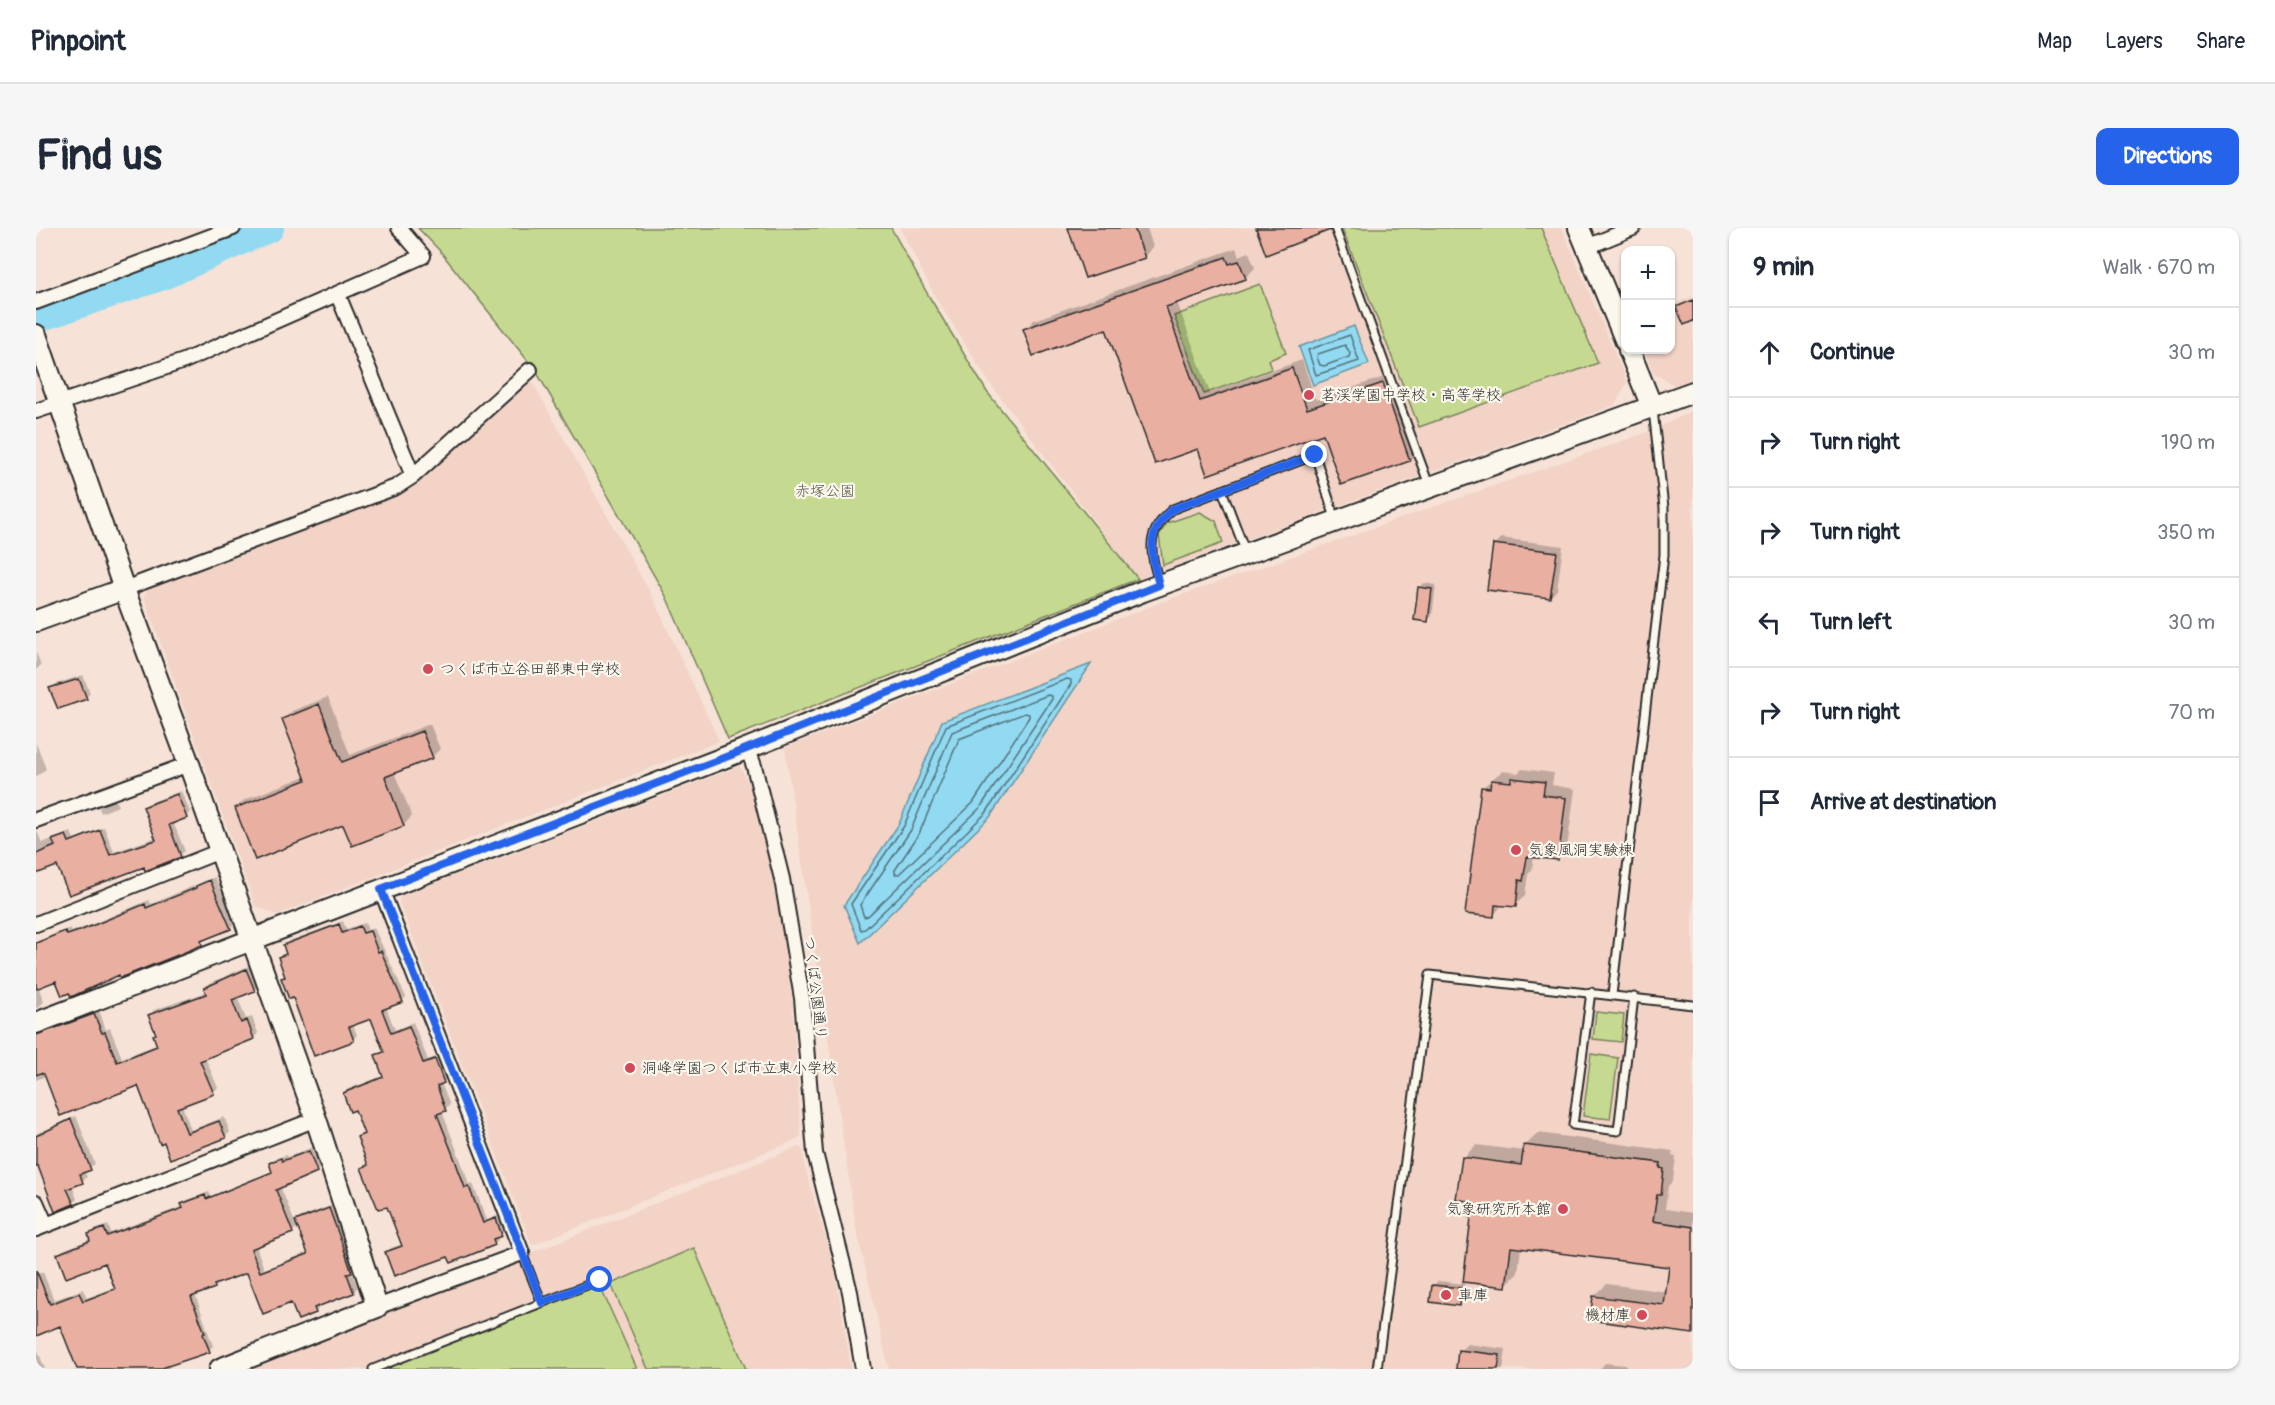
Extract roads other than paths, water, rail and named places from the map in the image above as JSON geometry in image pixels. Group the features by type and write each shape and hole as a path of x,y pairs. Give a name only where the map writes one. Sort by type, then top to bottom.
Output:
{"street":[{"path":"36,302 233,228"},
{"path":"36,411 184,361 423,256 399,228"},
{"path":"1579,228 1621,330"},
{"path":"1587,247 1633,228"},
{"path":"338,295 413,476"},
{"path":"36,336 124,589 316,1119 377,1307"},
{"path":"1631,354 1652,407"},
{"path":"36,621 396,487 413,476 530,370"},
{"path":"36,1023 731,755 1159,585 1693,392"},
{"name":"つくば公園通り","path":"750,755 782,879 802,998 815,1153 850,1292 863,1369"},
{"path":"36,820 189,764"},
{"path":"36,924 220,851"},
{"path":"220,1369 522,1253 381,889"},
{"path":"36,1202 41,1227 316,1119"}],"lane":[{"path":"1335,228 1430,487"},
{"path":"1612,995 1664,555 1664,508 1652,407"},
{"path":"1159,585 1152,550 1152,535 1160,519 1173,509 1315,455 1336,522"},
{"path":"1222,490 1246,554"},
{"path":"1377,1369 1430,975 1693,1005"},
{"path":"1591,992 1574,1125 1618,1131 1634,997"},
{"path":"522,1253 542,1303"},
{"path":"373,1369 600,1280"}],"water":[{"path":"1354,326 1369,364 1313,385 1299,347"},
{"path":"1091,664 990,817 860,943 844,905 899,824 942,721"}],"waterway":[{"path":"36,319 163,276 270,228"}],"place":[{"name":"茗渓学園中学校・高等学校","path":"1309,395"},
{"name":"つくば市立谷田部東中学校","path":"428,669"},
{"name":"気象風洞実験棟","path":"1516,850"},
{"name":"洞峰学園つくば市立東小学校","path":"630,1068"},
{"name":"気象研究所本館","path":"1563,1209"},
{"name":"車庫","path":"1446,1295"},
{"name":"機材庫","path":"1642,1315"}],"park label":[{"name":"赤塚公園","path":"825,491"}]}
